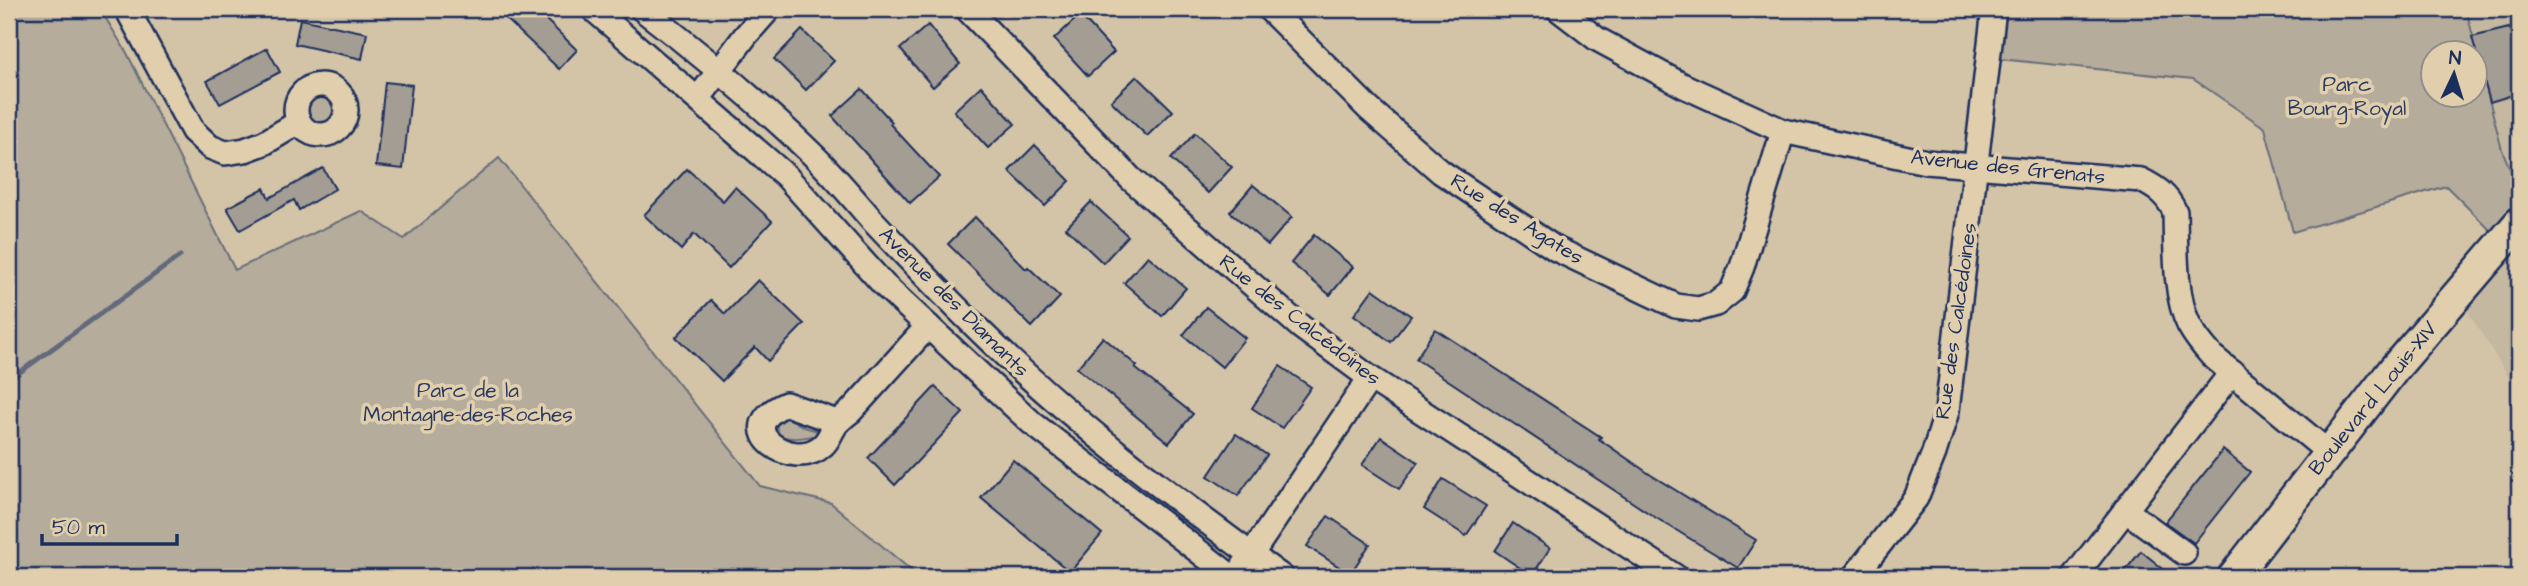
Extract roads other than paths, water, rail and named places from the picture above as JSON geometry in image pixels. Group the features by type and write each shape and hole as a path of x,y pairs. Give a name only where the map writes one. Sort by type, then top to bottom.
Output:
{"main road":[{"name":"Boulevard Louis-XIV","path":"2232,577 2395,369 2519,223"}],"street":[{"path":"127,9 193,131 210,147 225,153 244,150 264,143 299,122"},
{"name":"Avenue des Diamants","path":"593,9 786,176 884,285 1032,423 1233,577"},
{"name":"Avenue des Diamants","path":"642,9 720,69 813,155 918,269 1051,397 1138,470 1282,577"},
{"path":"698,99 769,9"},
{"name":"Rue des Calcédoines","path":"967,9 1130,179 1301,327 1370,378 1676,577"},
{"name":"Rue des Agates","path":"1269,9 1369,109 1441,172 1556,249 1676,306 1698,309 1716,304 1732,291 1742,267 1783,131"},
{"name":"Avenue des Grenats","path":"1558,9 1597,39 1684,86 1783,131 1926,162 2141,180 2157,187 2168,198 2175,212 2181,301 2188,324 2212,356 2328,452"},
{"name":"Rue des Calcédoines","path":"1854,577 1916,498 1947,411 1994,9"},
{"path":"837,422 851,411 928,326"},
{"path":"2074,577 2232,372"},
{"path":"1233,577 1252,555 1370,378"},
{"path":"2125,509 2183,553"}],"waterway":[{"path":"9,380 180,256"}],"park label":[{"name":"Parc Bourg-Royal","path":"2347,96"},
{"name":"Parc de la Montagne-des-Roches","path":"468,402"}]}
